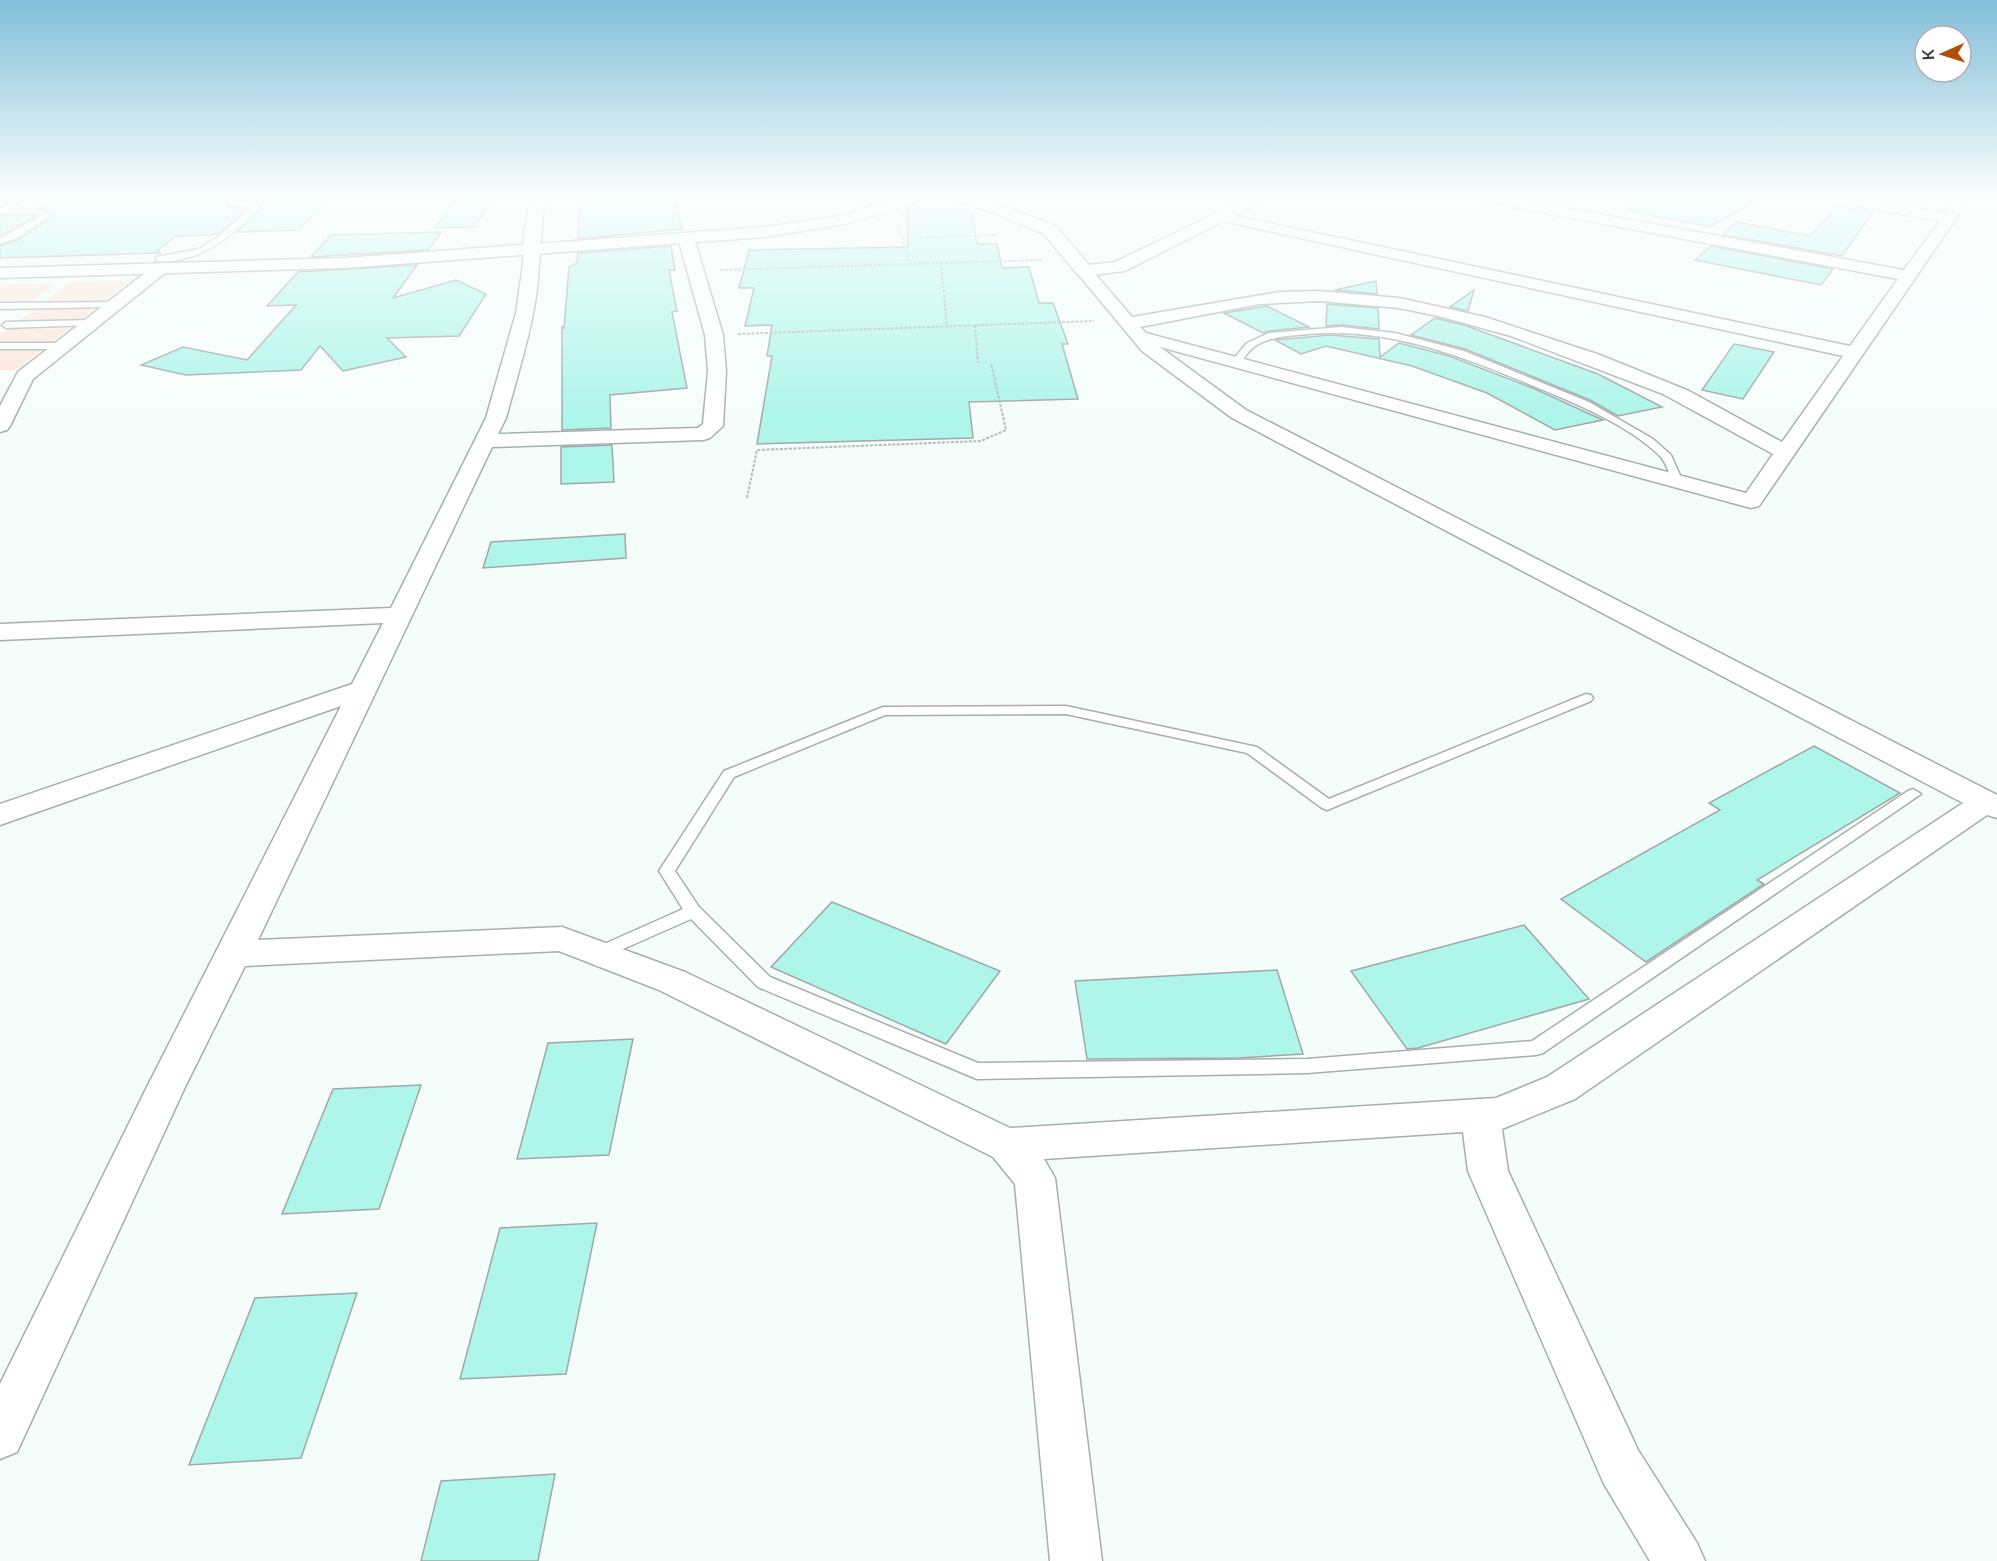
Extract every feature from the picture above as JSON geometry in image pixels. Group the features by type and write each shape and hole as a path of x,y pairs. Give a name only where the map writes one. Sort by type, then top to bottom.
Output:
{"street":[{"path":"0,273 38,271"},
{"path":"0,426 25,376 151,271"},
{"path":"0,1435 166,1087 234,954 496,418 525,313 529,271"},
{"path":"484,441 703,434 713,426 717,371 714,335 695,271"},
{"path":"1007,1145 1499,1114 1561,1088 1992,805 1239,414 1148,347 1084,271"},
{"path":"1473,271 1855,353"},
{"path":"1880,271 1908,276"},
{"path":"1130,326 1236,362 1750,501 1912,271"},
{"path":"1130,326 1232,303 1279,297 1329,296 1385,301 1478,322 1545,341 1607,364 1692,400 1785,452"},
{"path":"0,377 25,376"},
{"path":"0,632 401,615"},
{"path":"0,815 364,689"},
{"path":"234,954 562,939 672,981 1007,1145 1035,1178 1076,1561"},
{"path":"1481,1115 1488,1171 1621,1467 1679,1561"}],"lane":[{"path":"0,306 114,304"},
{"path":"3,327 34,306"},
{"path":"3,327 90,323"},
{"path":"1236,362 1250,345 1272,335 1308,331 1341,330 1395,336 1461,353 1586,404 1649,441 1667,457 1677,482"},
{"path":"0,346 62,346"},
{"path":"1586,698 1327,806 1252,750 1066,710 883,711 729,774 667,871 693,911 764,982 977,1071 1307,1066 1536,1048 1913,794"},
{"path":"599,953 693,911"}],"path":[{"path":"942,271 947,326"},
{"path":"975,325 978,363"},
{"path":"714,335 975,325 1130,326"},
{"path":"747,498 757,450 981,441 1006,430 991,363"}],"shaded area":[{"path":"129,281 102,302 42,303 71,282"},
{"path":"55,284 29,303 0,303 0,285"},
{"path":"97,307 78,322 16,323 37,308"},
{"path":"71,328 51,343 0,344 0,334 8,329"},
{"path":"0,350 42,350 15,370 0,370"}],"building":[{"path":"413,271 393,298 456,280 486,294 459,336 387,338 406,357 343,371 320,346 301,370 186,375 141,365 183,347 247,360 296,305 267,306 298,272"},
{"path":"569,271 669,271 677,311 672,312 687,388 610,395 611,428 562,430 562,327 564,328"},
{"path":"744,271 1030,271 1039,303 1053,303 1068,344 1062,344 1078,399 969,402 973,438 757,444 772,356 767,356 772,325 745,326 754,288 739,288"},
{"path":"1750,271 1832,271 1821,285"},
{"path":"1376,281 1377,294 1335,290"},
{"path":"1474,290 1468,311 1450,307"},
{"path":"1327,304 1378,308 1379,329 1341,325 1326,326"},
{"path":"1267,306 1309,327 1263,333 1224,313"},
{"path":"1435,318 1464,325 1598,374 1662,407 1618,416 1590,400 1465,349 1411,335"},
{"path":"1330,335 1379,339 1380,357 1399,343 1449,356 1535,389 1603,420 1555,430 1487,393 1412,366 1326,346 1301,354 1275,340"},
{"path":"1734,344 1774,352 1743,399 1702,390"},
{"path":"612,445 614,482 561,484 561,447"},
{"path":"625,534 626,558 483,568 491,542"},
{"path":"1814,746 1900,793 1757,880 1764,884 1646,962 1561,899 1720,810 1709,803"},
{"path":"832,902 1000,971 946,1044 771,967"},
{"path":"1524,925 1589,999 1418,1048 1407,1049 1351,971"},
{"path":"1277,970 1303,1054 1239,1058 1087,1059 1075,981"},
{"path":"633,1039 609,1155 517,1159 548,1043"},
{"path":"421,1085 379,1209 282,1214 333,1089"},
{"path":"597,1223 566,1374 460,1379 500,1228"},
{"path":"357,1293 301,1458 189,1465 255,1298"},
{"path":"555,1474 538,1561 421,1561 441,1481"}]}
